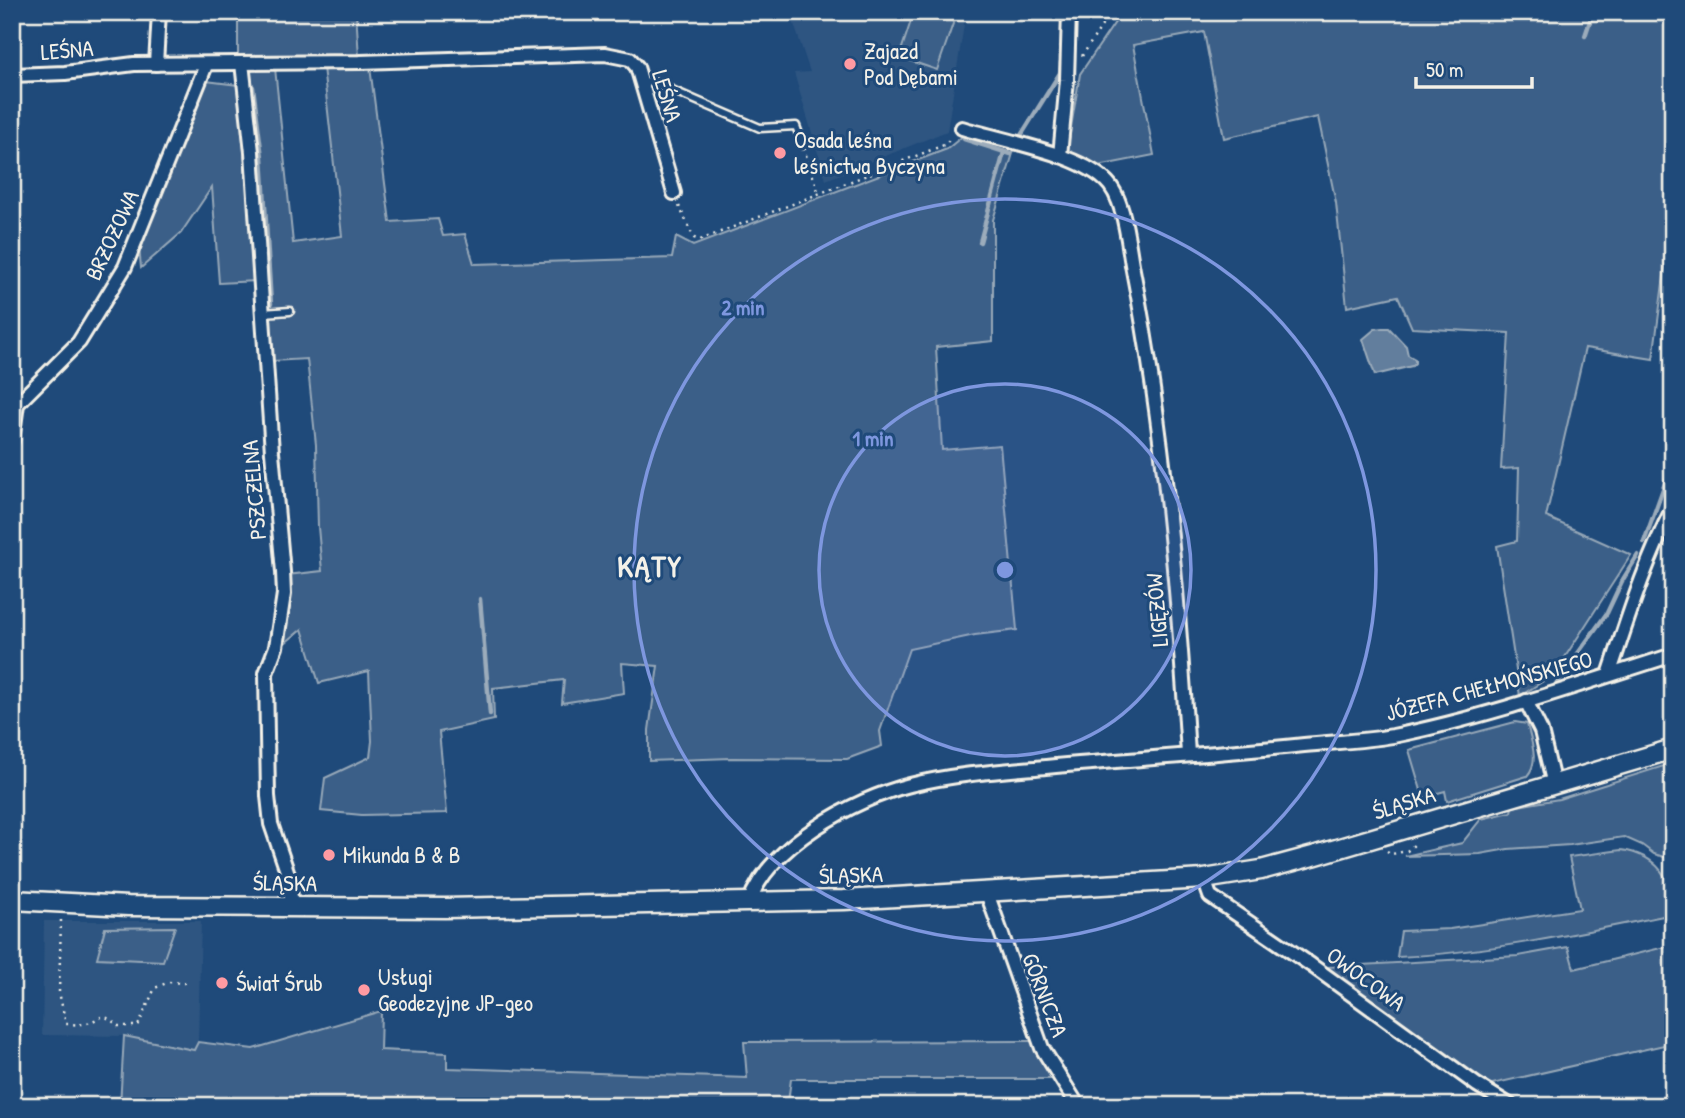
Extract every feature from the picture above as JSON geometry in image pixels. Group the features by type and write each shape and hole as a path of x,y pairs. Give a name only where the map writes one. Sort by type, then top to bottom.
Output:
{"main road":[{"name":"ŚLĄSKA","path":"12,900 79,905 292,908 749,903 986,893 1204,879 1287,863 1673,749"}],"street":[{"path":"156,65 159,12"},
{"path":"962,128 1060,156 1068,80 1069,12"},
{"name":"LEŚNA","path":"12,75 65,73 134,64 360,62 605,54 630,60 637,67 674,193"},
{"name":"PSZCZELNA","path":"242,63 252,152 284,594 276,647 266,673 268,796 271,824 289,877 292,908"},
{"name":"BRZOZOWA","path":"12,441 17,404 79,342 125,267 206,65"},
{"name":"LIGĘZÓW","path":"1060,156 1091,169 1108,181 1120,203 1145,332 1162,458 1179,612 1188,754"},
{"path":"1609,675 1644,569 1673,508"},
{"name":"JÓZEFA CHEŁMOŃSKIEGO","path":"1188,754 1263,750 1391,736 1459,721 1673,655"},
{"path":"1526,701 1541,731 1554,785"},
{"path":"749,903 753,891 783,852 821,824 869,800 908,785 969,774 1188,754"},
{"name":"OWOCOWA","path":"1204,879 1210,897 1311,965 1477,1085 1511,1106"},
{"name":"GÓRNICZA","path":"986,893 1042,1048 1078,1106"}],"lane":[{"path":"642,82 651,81 760,128 796,126 803,145"},
{"path":"263,313 290,312"}],"path":[{"path":"1068,80 1111,12"},
{"path":"674,193 694,238 700,240 944,145 962,128"},
{"path":"803,145 819,194"},
{"path":"61,915 60,992 66,1024 84,1024 107,1016 118,1026 138,1026 155,988 169,982 185,983"}],"shaded area":[{"path":"238,12 356,12 359,57 238,59"},
{"path":"790,12 966,12 947,131 826,180 794,73 810,72"},
{"path":"914,12 957,12 937,70 899,57"},
{"path":"1122,12 1673,12 1673,207 1653,359 1585,348 1546,517 1631,555 1554,674 1520,696 1497,546 1517,541 1519,468 1501,469 1509,333 1412,328 1398,296 1347,307 1336,203 1318,117 1224,138 1204,32 1133,45 1154,155 1098,166 1067,151 1080,74"},
{"path":"323,67 370,67 390,222 438,219 443,236 465,234 474,264 672,258 676,237 693,246 947,149 964,135 1014,150 993,220 993,341 936,347 942,450 1000,445 1017,630 975,635 909,649 880,731 882,746 847,759 731,758 649,761 649,730 658,666 622,663 624,693 562,703 564,680 493,688 494,720 439,732 447,813 362,815 321,811 325,778 370,757 372,741 369,671 319,683 302,629 279,648 287,575 322,571 316,445 307,359 272,361 248,75 253,69 275,68 293,243 342,236"},
{"path":"206,81 238,85 256,281 219,283 212,187 181,233 141,268 139,246"},
{"path":"1389,328 1406,346 1408,355 1415,359 1415,363 1375,375 1363,339 1375,329"},
{"path":"1515,722 1527,724 1532,744 1534,758 1527,776 1447,801 1445,791 1423,797 1409,750"},
{"path":"1673,763 1671,859 1654,854 1624,837 1480,854 1405,856 1462,843 1481,819 1511,812 1512,807 1559,799"},
{"path":"1621,850 1644,857 1660,870 1670,890 1673,914 1501,946 1397,957 1401,931 1450,929 1580,909 1569,857"},
{"path":"44,921 201,921 198,1042 194,1050 124,1036 42,1035"},
{"path":"175,927 163,961 97,958 105,928"},
{"path":"1673,945 1673,1043 1488,1085 1326,967 1518,956 1568,947 1574,969"},
{"path":"381,1011 380,1050 447,1053 447,1068 747,1078 744,1042 1032,1041 1056,1079 791,1079 788,1102 821,1106 120,1106 124,1036 194,1050 198,1042 253,1049"}],"waterway":[{"path":"1585,36 1593,12"},
{"path":"1020,137 1060,73 1061,62"},
{"path":"253,87 262,157 271,304"},
{"path":"964,139 1011,154"},
{"path":"980,242 1004,152"},
{"path":"1644,542 1673,461"},
{"path":"1553,688 1607,613 1638,555"},
{"path":"480,599 490,714"}],"place":[{"name":"Zajazd Pod Dębami","path":"850,64"},
{"name":"Osada leśna leśnictwa Byczyna","path":"780,153"},
{"name":"Mikunda B & B","path":"329,855"},
{"name":"Świat Śrub","path":"222,983"},
{"name":"Usługi Geodezyjne JP-geo","path":"364,990"}],"district":[{"name":"KĄTY","path":"650,567"}]}
